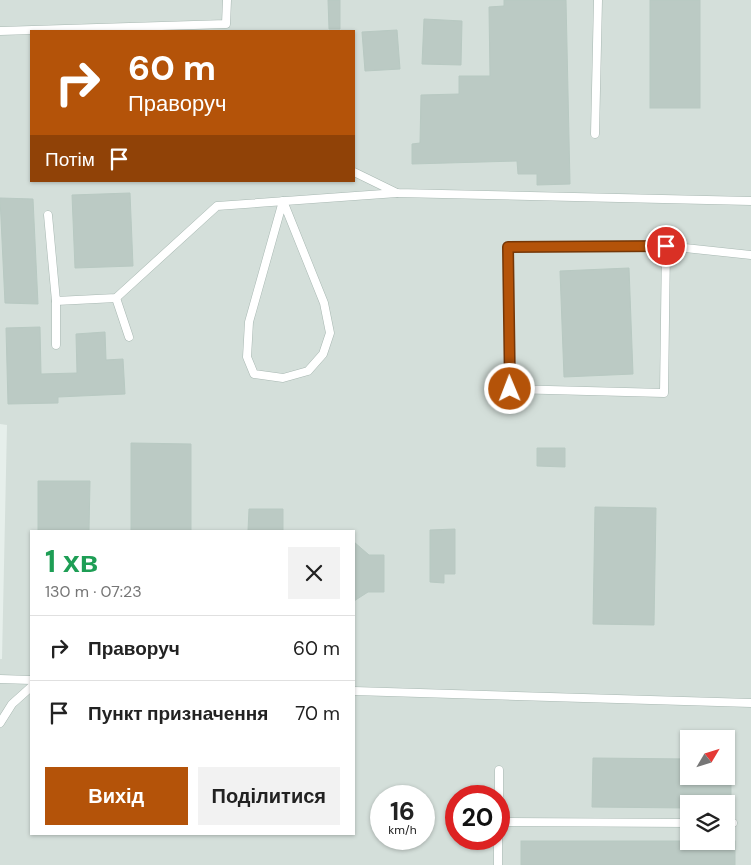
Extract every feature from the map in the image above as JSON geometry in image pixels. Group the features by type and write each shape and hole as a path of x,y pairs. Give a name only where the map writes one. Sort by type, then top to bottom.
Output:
{"lane":[{"path":"32,30 226,24 228,0"},
{"path":"595,134 598,0"},
{"path":"0,31 30,30"},
{"path":"355,172 397,193"},
{"path":"56,301 116,298 217,206 397,193 751,201"},
{"path":"283,201 324,303 330,333 323,354 308,371 283,378 254,374 247,357 249,322 283,201"},
{"path":"48,215 56,301 56,345"},
{"path":"666,246 664,393 510,389 508,247 666,246 751,255"},
{"path":"116,298 129,336"},
{"path":"0,679 30,680"},
{"path":"0,723 12,704 30,688"},
{"path":"355,690 751,703"},
{"path":"499,770 499,785"},
{"path":"510,822 680,823"},
{"path":"498,850 498,865"}],"shaded area":[{"path":"0,0 751,0 751,865 0,865 0,659 2,659 7,425 0,424"}],"building":[{"path":"328,0 340,0 340,29 329,29"},
{"path":"504,0 566,0 570,184 537,185 537,174 518,174 517,161 412,164 412,144 420,143 421,95 459,94 459,76 490,76 489,7 504,6"},
{"path":"650,0 700,0 700,108 650,108"},
{"path":"424,19 462,21 461,65 422,64"},
{"path":"397,30 400,69 365,71 362,32"},
{"path":"130,193 133,266 75,268 72,195"},
{"path":"0,198 33,199 38,304 5,303"},
{"path":"629,268 633,374 564,377 560,271"},
{"path":"40,327 41,374 77,373 76,334 105,332 106,360 123,359 125,394 58,397 58,403 8,404 6,328"},
{"path":"131,443 191,444 191,530 131,530"},
{"path":"537,448 565,448 565,467 537,466"},
{"path":"38,481 90,481 89,530 38,530"},
{"path":"595,507 656,508 654,625 593,624"},
{"path":"249,509 283,509 283,530 248,530"},
{"path":"455,529 455,574 444,574 444,583 430,582 430,530"},
{"path":"355,543 369,555 384,555 384,592 368,592 355,600"},
{"path":"593,758 680,759 680,785 731,785 731,795 680,795 680,808 592,807"},
{"path":"521,841 680,841 680,850 735,850 735,865 521,865"}],"route":[{"path":"510,389 508,247 666,246"}]}
